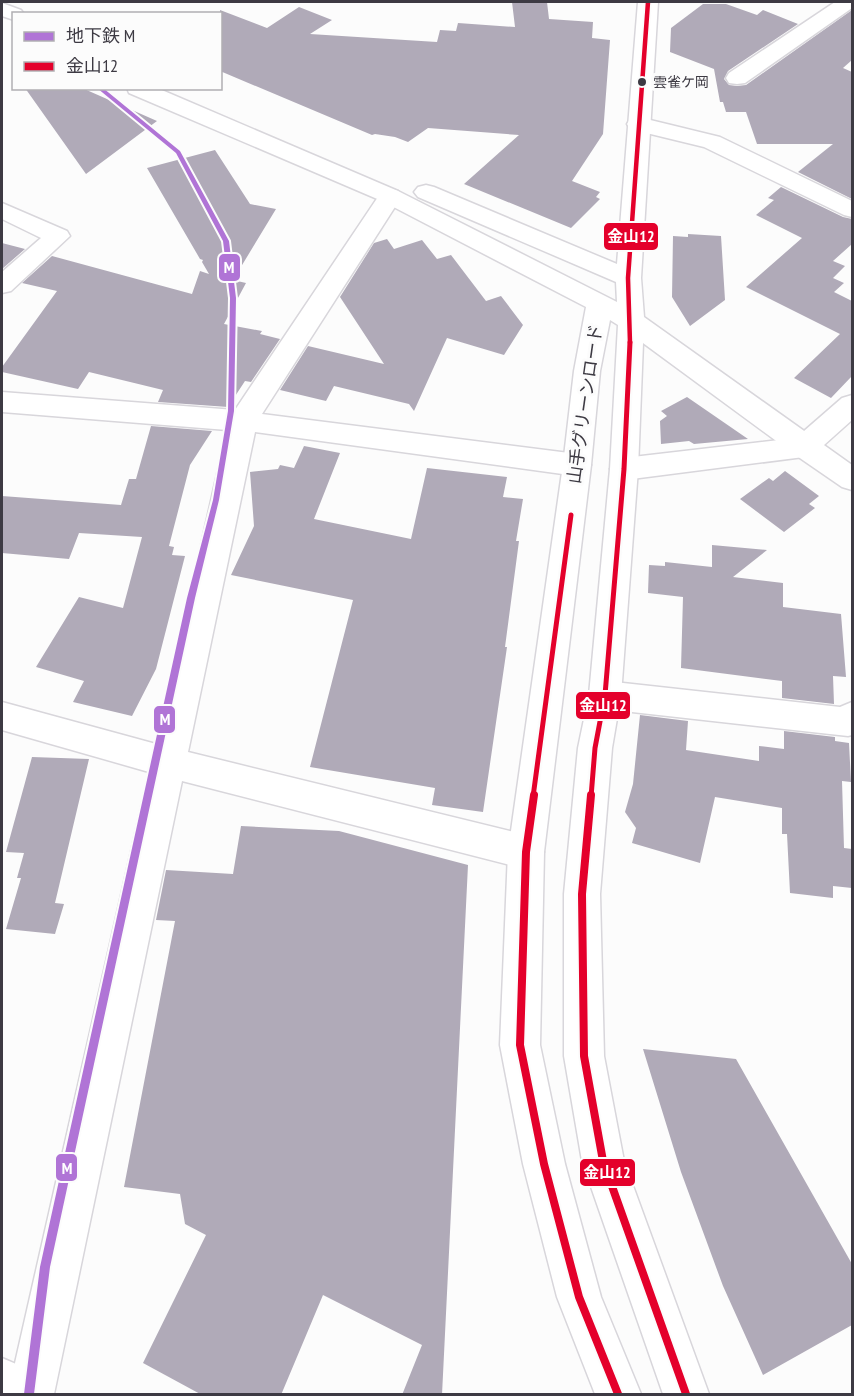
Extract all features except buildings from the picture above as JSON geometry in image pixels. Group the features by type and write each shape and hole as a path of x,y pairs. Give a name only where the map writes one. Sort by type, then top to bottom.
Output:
{"street":[{"name":"山手グリーンロード","path":"648,2 628,278 631,321 624,470 605,695 595,748 582,894 584,1056 603,1161 686,1395"},
{"path":"737,78 848,2"},
{"name":"山手グリーンロード","path":"142,90 390,196 600,303 587,371 577,465 526,852 520,1045 544,1164 579,1297 618,1395"},
{"path":"191,90 628,278 600,303 631,321 804,447 852,479"},
{"path":"638,124 712,142 852,210"},
{"path":"12,1388 168,762 243,421 390,196"},
{"path":"2,210 58,237 2,285"},
{"path":"2,402 243,421 577,465"},
{"path":"624,470 804,447 852,405"},
{"path":"605,695 848,722 852,716"},
{"path":"2,716 168,762 526,852"}],"metro line":[{"name":"M","path":"29,1394 45,1267 191,598 216,500 231,411 233,298 226,241 178,152 101,90"}],"transit line":[{"name":"金山12","path":"648,2 628,278 631,321 624,469 605,695 595,748 582,894 584,1056 603,1161 686,1394"},
{"name":"金山12","path":"571,515 526,852 520,1045 544,1164 579,1297 618,1394"}],"place":[{"name":"雲雀ケ岡","path":"642,82"}]}
